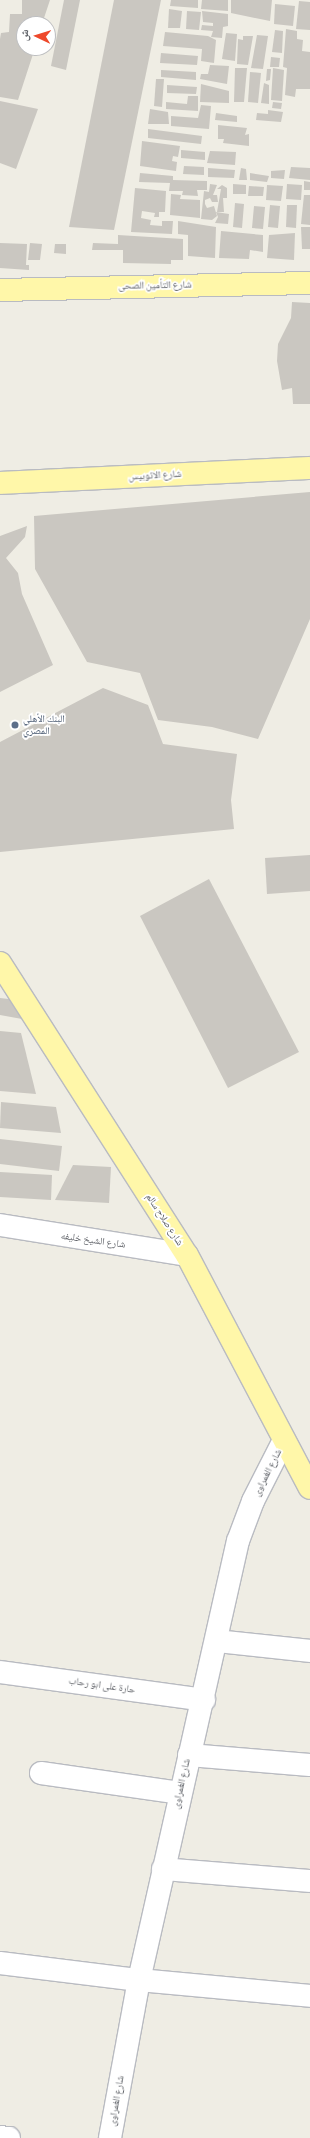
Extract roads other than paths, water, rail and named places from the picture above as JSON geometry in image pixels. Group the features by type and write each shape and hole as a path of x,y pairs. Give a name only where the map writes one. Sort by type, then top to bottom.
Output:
{"main road":[{"name":"شارع التأمين الصحى","path":"0,290 310,283"},
{"name":"شارع الاتوبيس","path":"0,483 310,468"},
{"name":"شارع صلاح سالم","path":"0,963 186,1255 310,1488"}],"street":[{"name":"شارع الشيخ خليفه","path":"0,1225 186,1255"},
{"name":"شارع الغمراوى","path":"110,2138 139,1980 180,1793 204,1700 238,1541 253,1501 284,1440"},
{"path":"217,1641 310,1651"},
{"name":"حارة على ابو رحاب","path":"0,1672 204,1700"},
{"path":"189,1755 310,1765"},
{"path":"41,1772 180,1793"},
{"path":"163,1869 310,1881"},
{"path":"0,1962 139,1980 310,1996"},
{"path":"0,2137 9,2138"}],"place":[{"name":"البنك الأهلي المصري","path":"15,725"}]}
